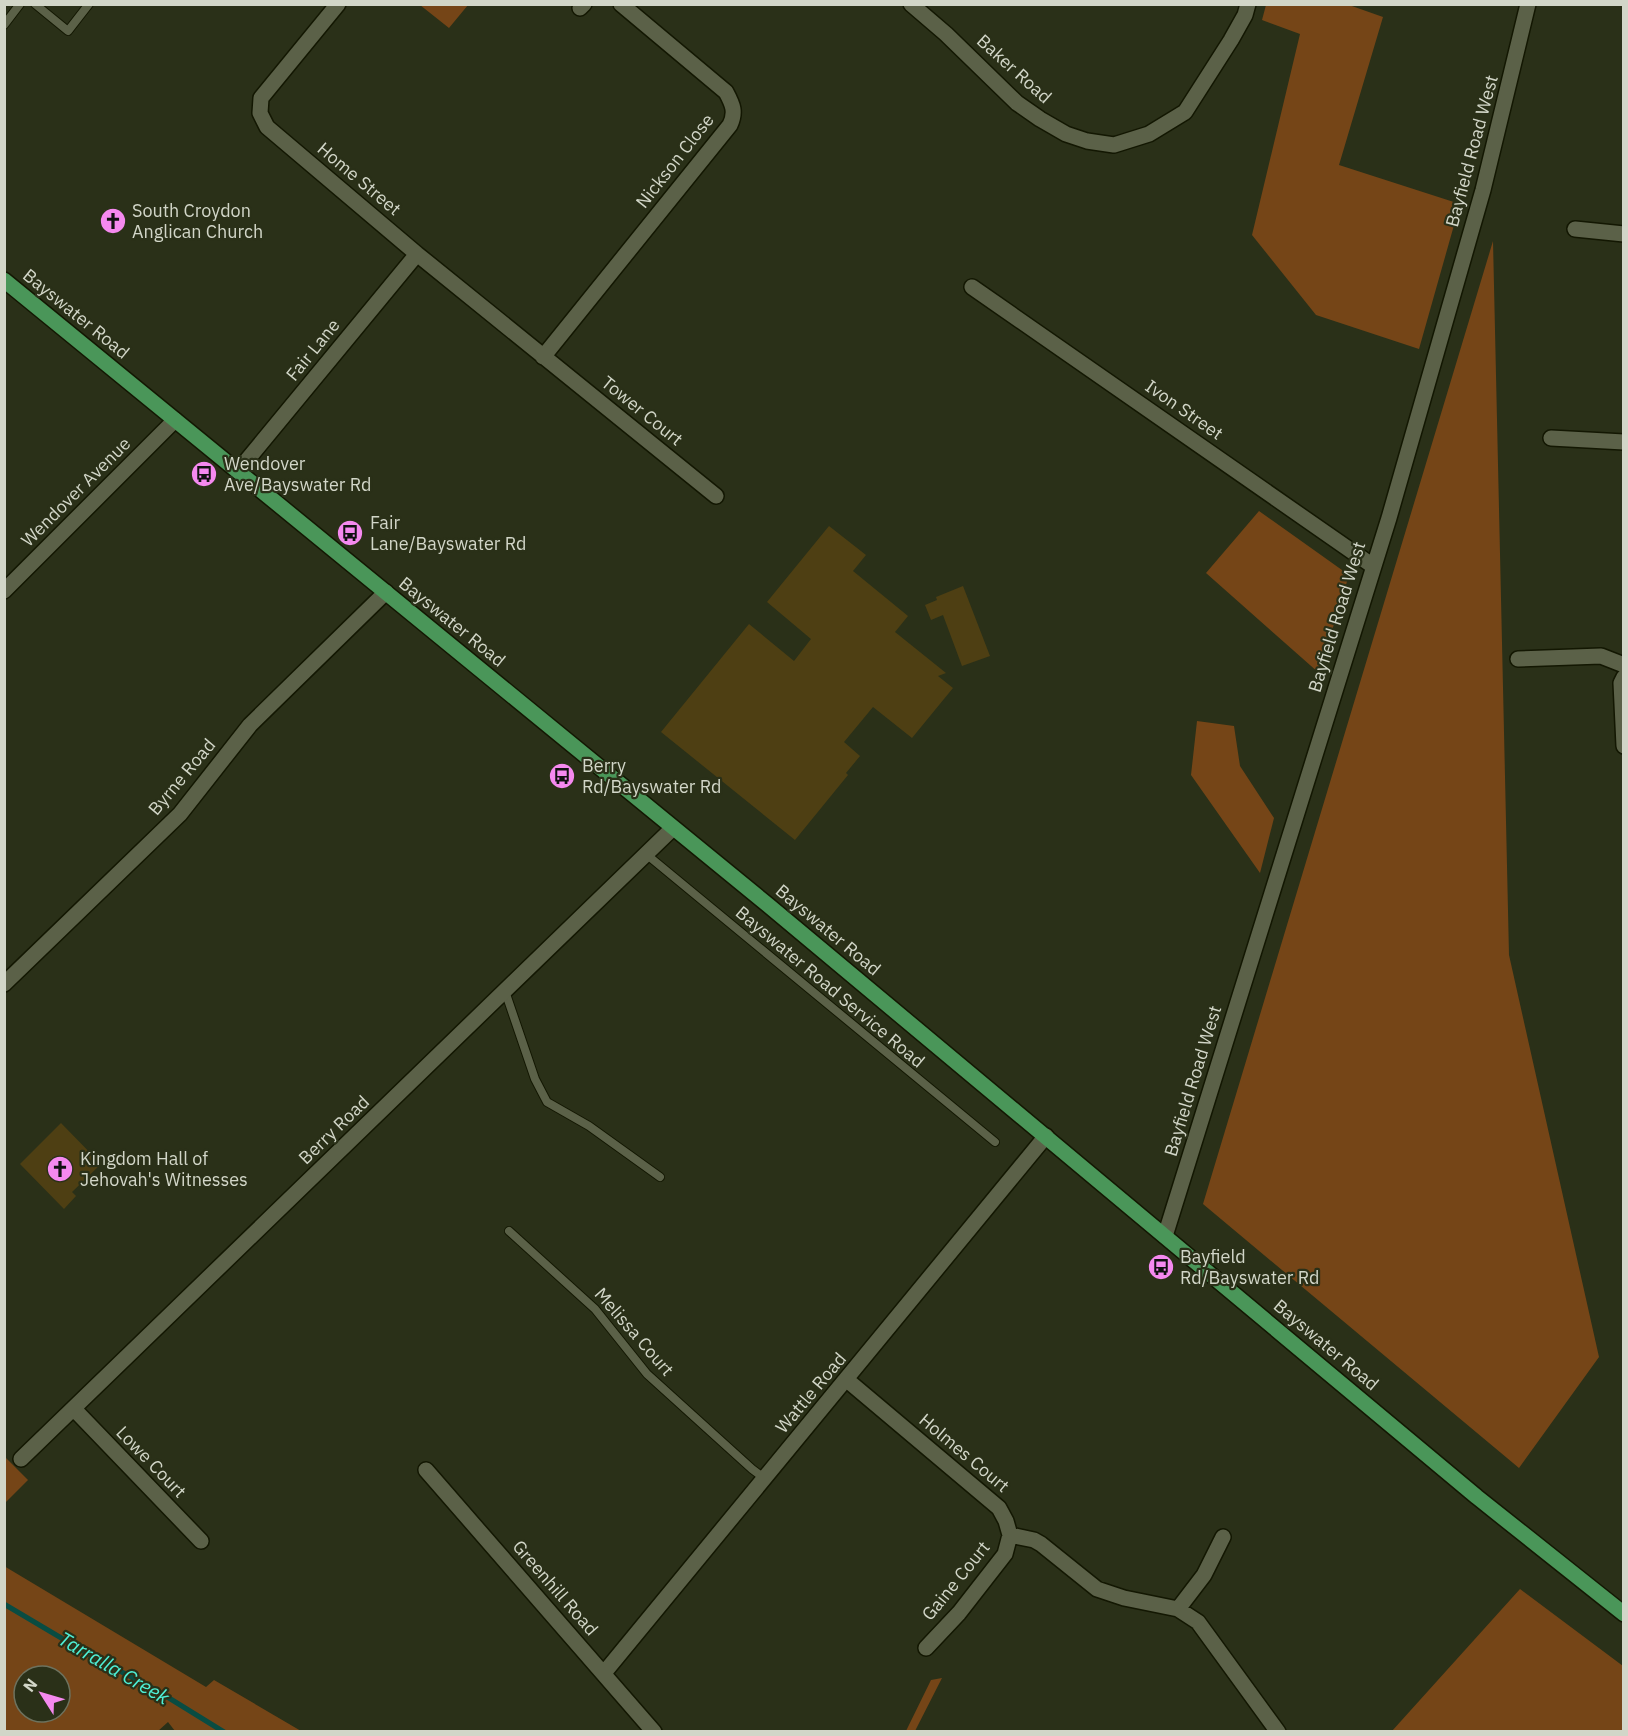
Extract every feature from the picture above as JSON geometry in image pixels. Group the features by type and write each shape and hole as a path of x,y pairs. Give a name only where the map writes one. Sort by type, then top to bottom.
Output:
{"main road":[{"name":"Bayswater Road","path":"4,280 1046,1136 1485,1504 1623,1614"}],"street":[{"name":"Home Street","path":"338,4 261,98 260,113 267,127 543,357"},
{"name":"Nickson Close","path":"543,357 730,125 735,114 733,104 726,92 621,4"},
{"name":"Baker Road","path":"911,4 1017,102 1040,120 1066,134 1087,141 1114,145 1149,134 1185,112 1231,40 1245,15 1248,4"},
{"path":"1528,5 1545,4"},
{"name":"Bayfield Road West","path":"1165,1236 1392,507 1483,190 1528,5"},
{"path":"1575,229 1623,234"},
{"name":"Fair Lane","path":"238,471 417,254"},
{"name":"Ivon Street","path":"972,287 1373,566"},
{"name":"Tower Court","path":"543,357 716,496"},
{"name":"Wendover Avenue","path":"4,591 175,420"},
{"path":"1551,438 1623,442"},
{"name":"Byrne Road","path":"4,984 180,814 250,725 386,592"},
{"path":"1518,658 1601,656 1623,664"},
{"path":"1623,677 1621,683 1623,746"},
{"name":"Berry Road","path":"21,1459 673,828"},
{"name":"Wattle Road","path":"604,1673 1046,1136"},
{"name":"Holmes Court","path":"847,1380 999,1508 1010,1535"},
{"name":"Lowe Court","path":"74,1409 201,1541"},
{"name":"Greenhill Road","path":"426,1470 654,1731"},
{"path":"1010,1535 1034,1540 1041,1544 1097,1589 1124,1598 1178,1610 1198,1622 1278,1731"},
{"name":"Gaine Court","path":"926,1648 959,1613 1005,1554 1010,1535"},
{"path":"1178,1610 1204,1575 1223,1537"}],"lane":[{"path":"4,24 20,4"},
{"path":"35,4 68,31 89,4"},
{"name":"Bayswater Road Service Road","path":"646,854 995,1143"},
{"path":"505,992 535,1079 547,1102 590,1126 660,1176"},
{"name":"Melissa Court","path":"509,1230 595,1309 646,1374 764,1478"}],"shaded area":[{"path":"420,5 468,5 449,28"},
{"path":"1266,5 1349,5 1383,17 1339,165 1460,204 1419,349 1316,315 1252,235 1300,34 1262,20"},
{"path":"1493,241 1509,955 1599,1357 1519,1468 1203,1204"},
{"path":"1259,511 1349,575 1319,673 1206,573"},
{"path":"1197,721 1234,726 1240,766 1274,818 1260,873 1191,775"},
{"path":"5,1457 28,1480 5,1503"},
{"path":"4,1566 206,1687 214,1680 301,1731 175,1731 168,1722 158,1731 5,1731"},
{"path":"1520,1589 1623,1666 1623,1731 1392,1731"},
{"path":"942,1678 915,1731 906,1731 931,1680"}],"building":[{"path":"829,526 866,555 853,571 908,616 895,632 946,673 938,676 953,688 912,738 873,707 844,742 860,756 846,773 848,775 795,840 661,732 749,624 794,661 811,639 767,602"},
{"path":"963,586 990,656 962,666 943,615 931,620 925,605 937,600 936,597"},
{"name":"Kingdom Hall of Jehovah's Witnesses","path":"61,1123 101,1164 72,1192 76,1196 64,1209 20,1164"}],"waterway":[{"name":"Tarralla Creek","path":"4,1604 95,1658 156,1690 224,1732"}],"place":[{"name":"South Croydon Anglican Church","path":"113,221"},
{"name":"Wendover Ave/Bayswater Rd","path":"204,474"},
{"name":"Fair Lane/Bayswater Rd","path":"350,533"},
{"name":"Berry Rd/Bayswater Rd","path":"562,776"},
{"name":"Kingdom Hall of Jehovah's Witnesses","path":"60,1169"},
{"name":"Bayfield Rd/Bayswater Rd","path":"1161,1267"}]}
